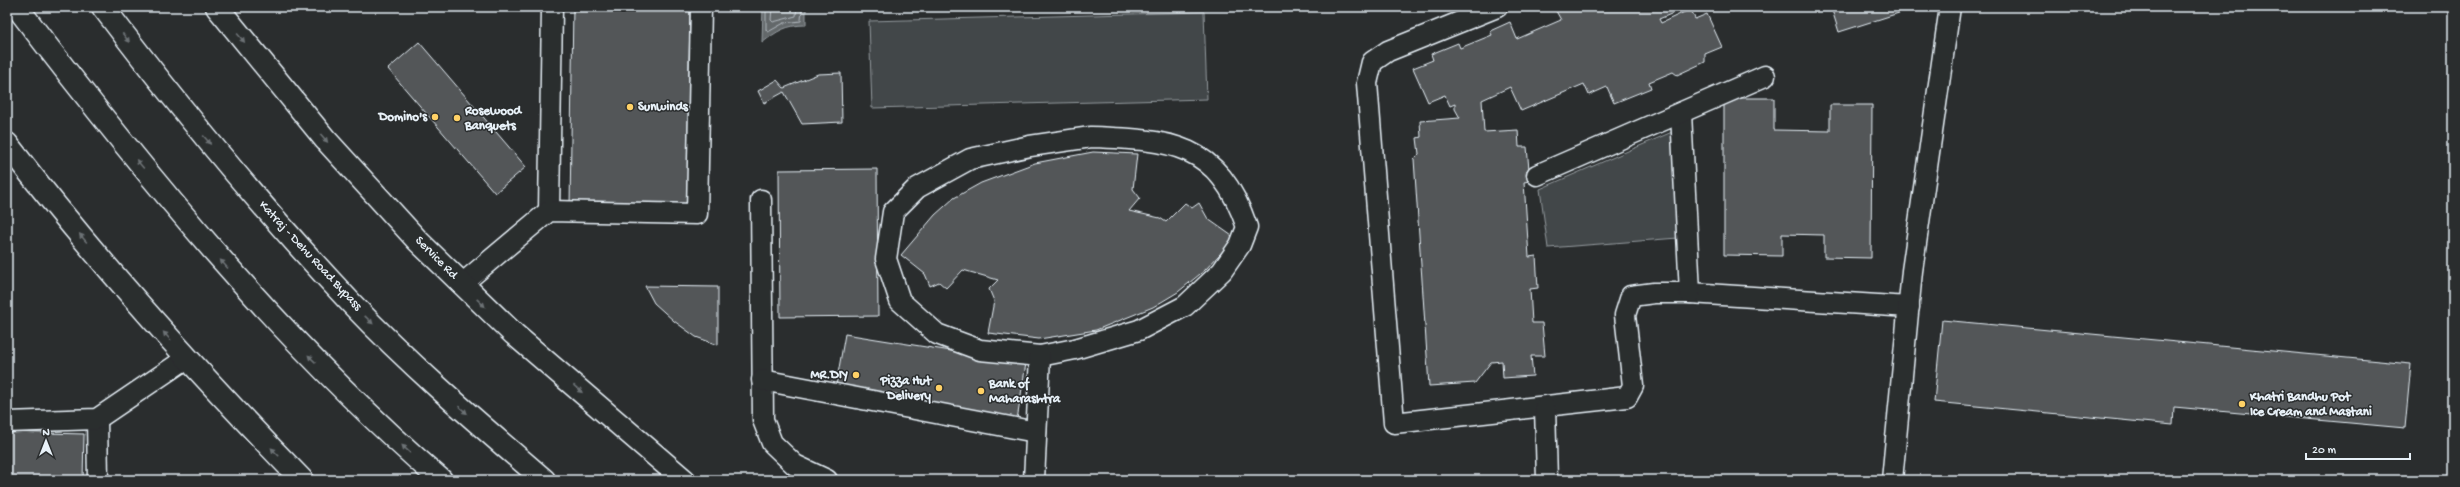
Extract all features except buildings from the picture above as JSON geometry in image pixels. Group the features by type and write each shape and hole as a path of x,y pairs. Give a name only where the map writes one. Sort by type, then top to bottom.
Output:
{"main road":[{"path":"17,7 106,124 205,242 304,351 407,451 441,480"},
{"name":"Katraj - Dehu Road Bypass","path":"103,7 160,83 256,199 353,304 453,401 544,480"},
{"name":"Service Rd","path":"217,7 325,139 418,241 514,334 684,480"},
{"path":"7,144 136,302 302,480"}],"lane":[{"path":"549,211 552,7"},
{"path":"462,284 549,211 697,214 701,7"},
{"path":"1497,7 1388,51 1372,62 1367,83 1394,423 1627,397 1633,386 1625,315 1631,296 1654,293 1690,293 1908,306"},
{"path":"1892,480 1908,306 1950,7"},
{"path":"1537,175 1765,76"},
{"path":"1681,113 1690,293"},
{"path":"1091,137 1148,139 1177,146 1201,156 1225,182 1240,207 1247,228 1240,245 1222,271 1185,306 1139,330 1076,349 1040,356 980,350 937,334 900,301 886,259 893,212 917,188 970,159 1030,146 1091,137"},
{"path":"761,200 763,420 772,443 795,465 827,480"},
{"path":"1034,480 1040,356"},
{"path":"7,422 97,419 187,358"},
{"path":"762,380 1036,432"},
{"path":"1545,407 1547,480"},
{"path":"97,419 98,480"}],"shaded area":[{"path":"1204,12 1207,99 872,108 869,21"},
{"path":"1672,132 1678,238 1548,248 1540,189"}],"water":[{"path":"763,7 806,7 806,25 793,26 782,30 772,35 762,43"}],"place":[{"name":"Sunwinds","path":"630,107"},
{"name":"Domino's","path":"435,117"},
{"name":"Rosewood Banquets","path":"457,118"},
{"name":"MR.DIY","path":"856,375"},
{"name":"Pizza Hut Delivery","path":"939,388"},
{"name":"Bank of Maharashtra","path":"981,391"},
{"name":"Khatri Bandhu Pot Ice Cream and Mastani","path":"2242,404"}]}
